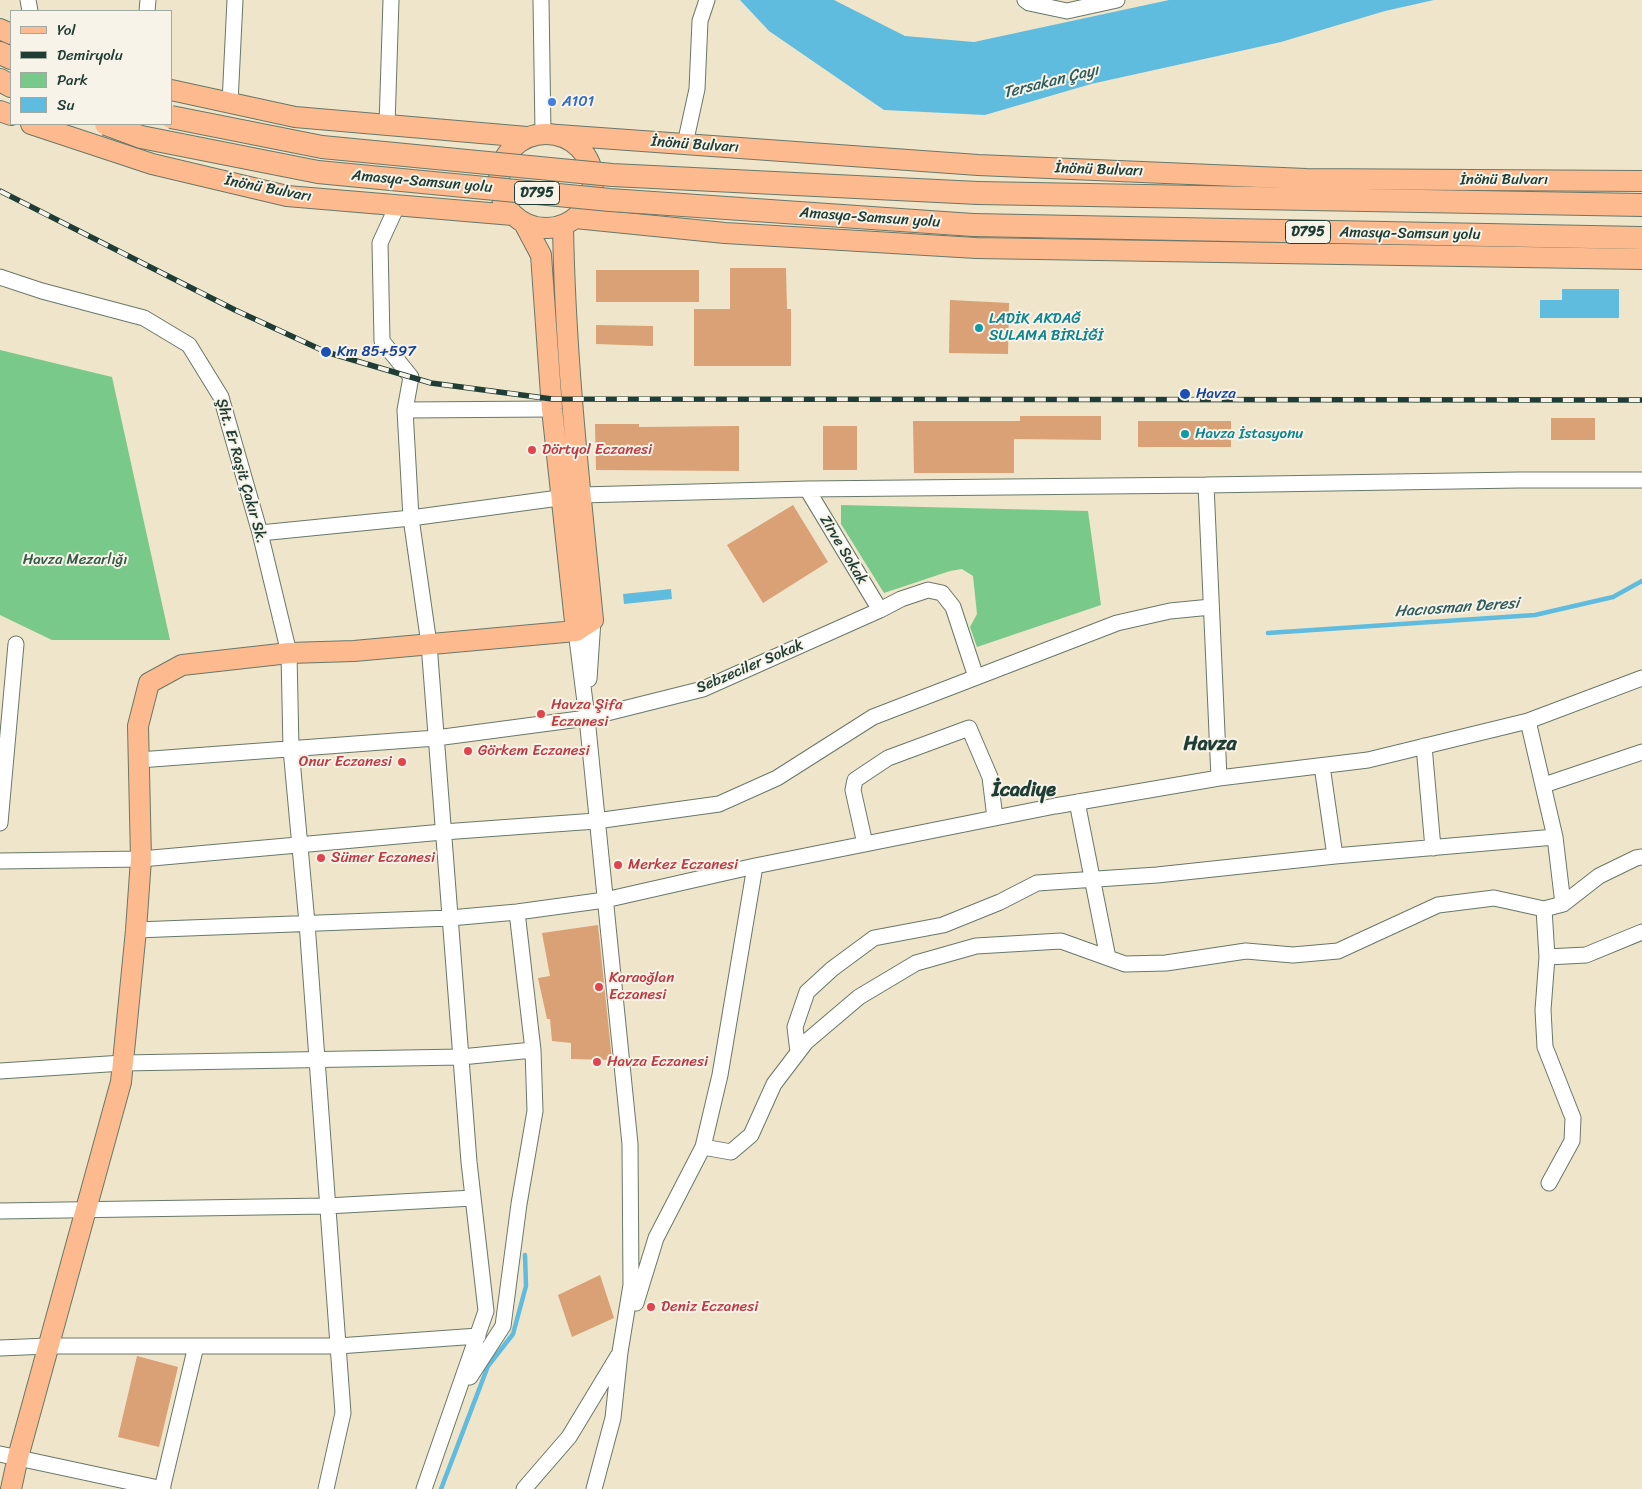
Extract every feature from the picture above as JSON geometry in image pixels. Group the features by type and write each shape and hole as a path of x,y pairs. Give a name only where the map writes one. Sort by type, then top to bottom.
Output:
{"highway":[{"name":"Amasya-Samsun yolu","path":"172,118 322,147 612,175 978,192 1642,204"},
{"name":"Amasya-Samsun yolu","path":"108,125 141,138 318,172 610,200 973,225 1642,238"}],"main road":[{"name":"İnönü Bulvarı","path":"172,90 295,117 387,125 978,165 1286,178 1642,181"},
{"name":"İnönü Bulvarı","path":"34,125 152,164 287,196 519,219"},
{"path":"11,1489 9,1456 48,1346 120,1082 136,930 141,860 138,726 149,684 182,665 290,653 354,651 576,631 593,620 571,497 552,410 541,255 519,219 504,203 499,188 499,172 504,157 514,145 543,135 572,141 582,151 590,164 593,179 591,194 585,207 569,222 564,258 572,399 571,497 576,631"},
{"path":"519,219 537,228 550,228 569,222 976,248 1642,259"}],"street":[{"path":"230,103 235,0"},
{"path":"387,125 391,0"},
{"path":"541,0 543,135"},
{"path":"685,144 697,89 700,21 707,0"},
{"path":"1025,0 1028,3 1067,11 1118,0"},
{"path":"397,206 380,243 382,341 411,377 405,410 412,518 429,644 460,1057 486,1311 424,1489"},
{"name":"Şht. Er Raşit Çakır Sk.","path":"0,277 42,291 144,318 189,345 221,397 260,533 290,653 291,749 307,923 343,1413 326,1489"},
{"path":"0,285 42,291"},
{"path":"405,410 552,410"},
{"path":"260,533 412,518 571,497 807,489 1206,486 1500,480 1642,480"},
{"path":"1206,486 1219,778"},
{"name":"Zirve Sokak","path":"807,489 880,610"},
{"name":"Sebzeciler Sokak","path":"139,760 436,738 587,718 703,689 901,599 928,590 942,593 953,607 976,677"},
{"path":"0,861 141,860 596,820 719,804 778,778 874,717 1117,623 1170,611 1211,607"},
{"path":"587,718 593,620"},
{"path":"576,631 587,718 630,1144 631,1285 620,1352 614,1418 594,1489"},
{"path":"0,823 16,644"},
{"path":"136,930 450,918 517,912 605,900 755,866 1077,802 1219,778 1368,760 1528,721 1642,678"},
{"path":"1528,721 1555,837 1563,904"},
{"path":"865,844 853,790 855,780 888,758 970,728 990,777 995,818"},
{"path":"1424,746 1433,848"},
{"path":"1544,785 1642,752"},
{"path":"1322,766 1335,856"},
{"path":"1077,802 1108,958"},
{"path":"798,1052 795,1027 807,992 832,969 874,938 942,925 1000,902 1036,883 1158,875 1335,856 1555,837"},
{"path":"703,1147 731,1152 751,1134 774,1084 806,1042 859,997 916,962 976,946 1062,941 1125,964 1158,963 1246,951 1293,955 1338,951 1438,905 1494,898 1544,909 1563,904 1598,876 1642,857"},
{"path":"524,1489 569,1437 620,1352 656,1238 703,1147 720,1075 755,866"},
{"path":"1544,909 1547,957 1543,1010 1545,1047 1574,1118 1572,1141 1549,1183"},
{"path":"456,1397 503,1326 519,1204 535,1111 533,1050 517,912"},
{"path":"1547,957 1586,956 1642,932"},
{"path":"0,1071 122,1063 460,1057 533,1050"},
{"path":"0,1211 327,1206 473,1198"},
{"path":"0,1348 48,1346 338,1346 478,1336"},
{"path":"9,1456 163,1489 196,1346"}],"green space":[{"name":"Havza Mezarlığı","path":"0,350 112,377 170,640 52,640 0,615"},
{"path":"841,505 1088,511 1101,605 977,647 970,627 977,614 973,576 962,569 950,571 884,593 841,524"}],"water":[{"name":"Tersakan Çayı","path":"740,0 834,0 905,36 974,42 1169,0 1434,0 1385,11 1281,42 1091,84 985,115 884,110 769,31"},
{"path":"1562,289 1619,289 1619,318 1540,318 1540,300 1562,300"},
{"path":"671,589 672,599 624,604 623,594"}],"building":[{"path":"730,268 786,268 787,309 791,309 791,366 694,366 694,309 730,309"},
{"path":"596,270 699,270 699,302 596,302"},
{"name":"LADİK AKDAĞ SULAMA BİRLİĞİ","path":"950,300 1009,303 1008,354 949,353"},
{"path":"596,325 653,326 653,346 596,344"},
{"path":"1020,416 1101,416 1101,440 1014,439 1014,473 914,473 913,421 1020,421"},
{"path":"1551,418 1595,418 1595,440 1551,440"},
{"name":"Havza İstasyonu","path":"1138,421 1231,421 1231,447 1138,447"},
{"path":"595,424 639,424 639,427 739,426 739,471 596,470"},
{"path":"823,426 857,426 857,470 823,470"},
{"path":"793,505 828,562 763,603 727,545"},
{"path":"598,925 612,1060 571,1059 571,1043 552,1041 550,1019 547,1019 538,978 550,976 542,933"},
{"path":"600,1275 614,1318 572,1337 558,1295"},
{"path":"137,1356 178,1367 159,1447 118,1437"}],"waterway":[{"name":"Hacıosman Deresi","path":"1268,633 1535,615 1613,597 1642,581"},
{"name":"Hacıosman Deresi","path":"441,1489 488,1366 513,1334 526,1286 525,1255"}],"railway":[{"path":"0,191 235,310 326,352 431,383 552,399 1642,400"}],"place":[{"name":"A101","path":"552,102"},
{"name":"LADİK AKDAĞ SULAMA BİRLİĞİ","path":"979,328"},
{"name":"Km 85+597","path":"326,352"},
{"name":"Havza","path":"1185,394"},
{"name":"Havza İstasyonu","path":"1185,434"},
{"name":"Dörtyol Eczanesi","path":"532,450"},
{"name":"Havza Şifa Eczanesi","path":"541,714"},
{"name":"Görkem Eczanesi","path":"468,751"},
{"name":"Onur Eczanesi","path":"402,762"},
{"name":"Sümer Eczanesi","path":"321,858"},
{"name":"Merkez Eczanesi","path":"618,865"},
{"name":"Karaoğlan Eczanesi","path":"599,987"},
{"name":"Havza Eczanesi","path":"597,1062"},
{"name":"Deniz Eczanesi","path":"651,1307"}],"district":[{"name":"Havza","path":"1210,745"},
{"name":"İcadiye","path":"1024,791"}]}
